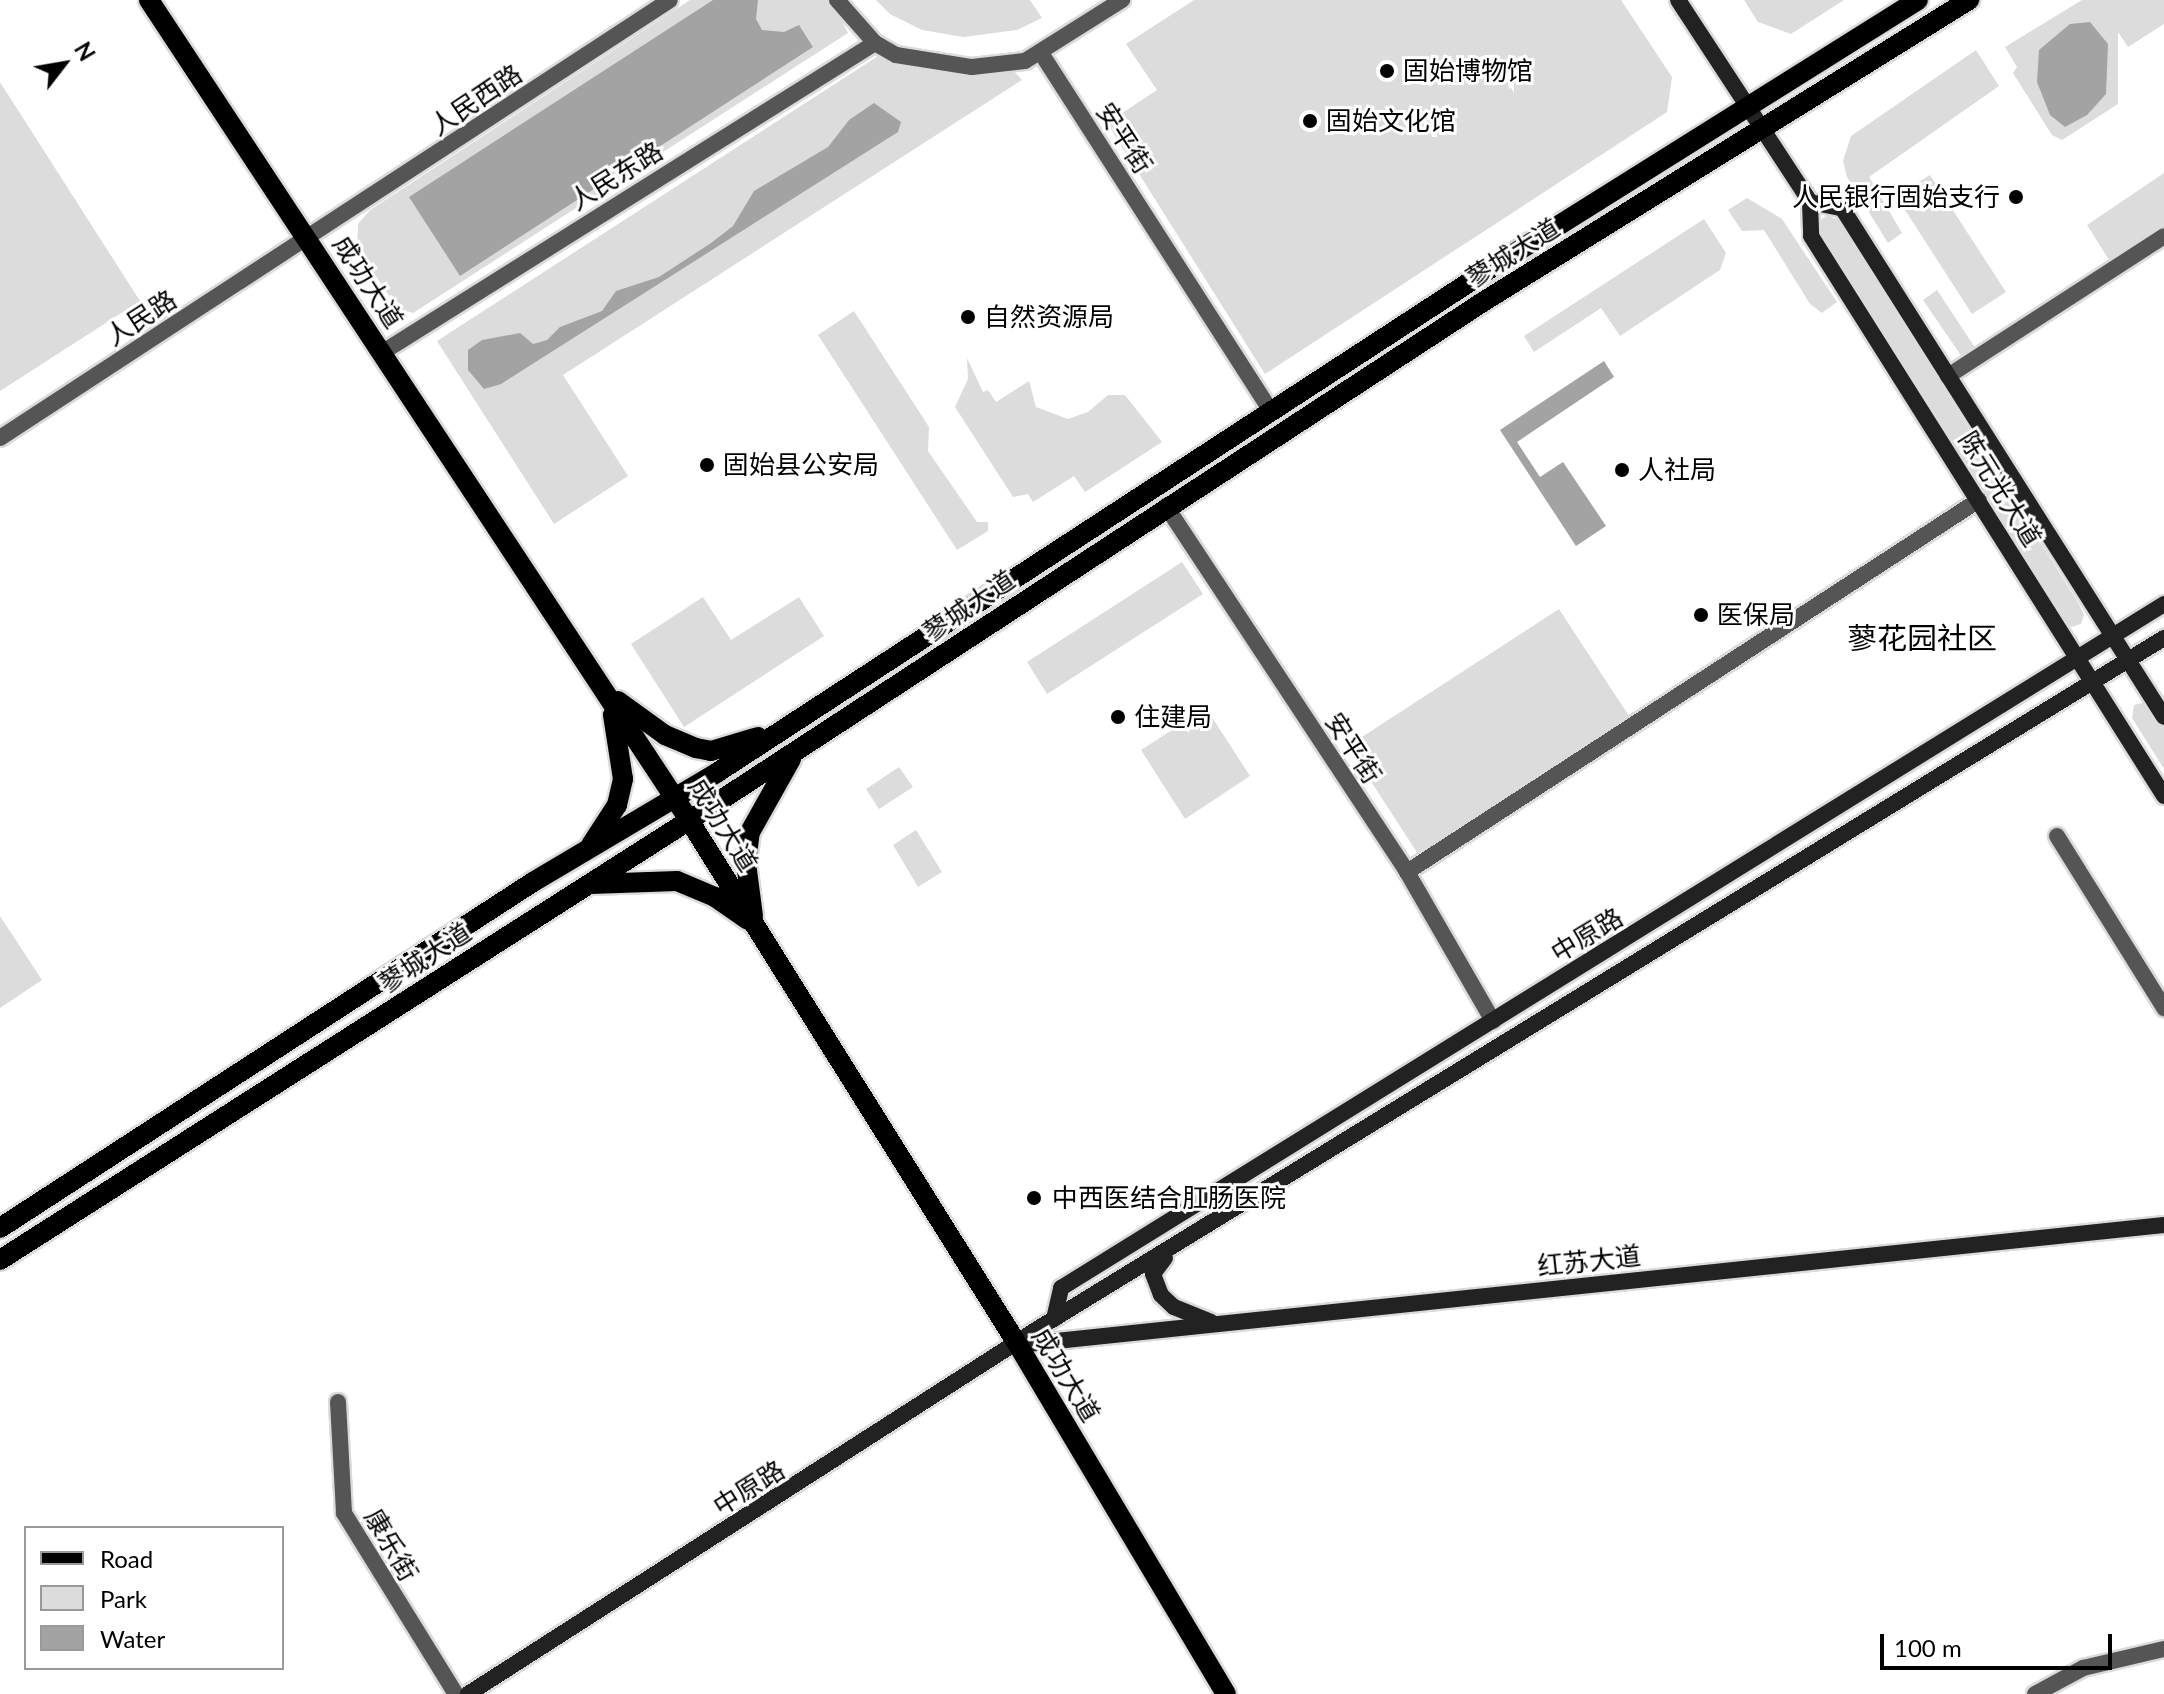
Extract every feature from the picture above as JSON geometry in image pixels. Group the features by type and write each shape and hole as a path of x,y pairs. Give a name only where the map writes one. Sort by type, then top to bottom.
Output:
{"main road":[{"name":"成功大道","path":"149,0 676,799 1018,1345 1226,1694"},
{"name":"陈元光大道","path":"1678,0 1810,202 1811,236 2164,796"},
{"name":"蓼城大道","path":"0,1228 584,853 676,799 1270,410 1918,0"},
{"name":"蓼城大道","path":"0,1260 798,750 1166,506 1486,300 1763,132 1969,0"},
{"name":"陈元光大道","path":"1810,202 1842,208 2164,717"},
{"name":"中原路","path":"1054,1319 1061,1288 2164,604"},
{"name":"中原路","path":"468,1694 1018,1345 1054,1319 1174,1249 2164,638"},
{"path":"606,692 665,735 711,751 784,728"},
{"path":"584,853 605,828 623,779 618,731 606,692"},
{"path":"754,923 746,863 750,832 798,750"},
{"path":"587,885 677,881 715,897 754,923"},
{"name":"红苏大道","path":"1018,1345 2164,1225"},
{"path":"1174,1249 1153,1274 1155,1285 1174,1307 1217,1324"}],"street":[{"name":"人民西路","path":"309,239 670,0"},
{"path":"837,0 875,43 896,55 947,66 1008,65 1041,53 1122,0"},
{"name":"人民东路","path":"383,352 875,43"},
{"name":"安平街","path":"1041,53 1270,410"},
{"path":"1948,376 2164,236"},
{"name":"人民路","path":"0,438 309,239"},
{"path":"1407,872 1979,500"},
{"name":"安平街","path":"1166,506 1407,872 1493,1021"},
{"path":"2057,836 2164,1008"},
{"name":"康乐街","path":"338,1402 344,1513 456,1694"},
{"path":"2035,1694 2083,1668 2164,1649"}],"green space":[{"path":"690,0 831,0 848,33 413,313 398,309 357,248 358,224 370,210"},
{"path":"876,0 1030,0 1042,18 1017,30 963,37 922,30 890,14"},
{"path":"1194,0 1621,0 1672,77 1667,112 1265,374 1107,123 1157,90 1126,44"},
{"path":"1744,0 1844,0 1791,34 1758,22"},
{"path":"2082,0 2164,0 2164,24 2128,47 2118,32 2118,104 2062,140 2052,135 2013,73 2017,67 2005,47"},
{"path":"889,49 1008,65 1022,80 563,375 628,476 554,524 437,341"},
{"path":"1976,50 1999,86 1869,177 1902,233 1888,243 1847,177 1843,161 1851,136"},
{"path":"0,82 140,301 0,391"},
{"path":"2164,173 2164,229 2111,263 2087,225"},
{"path":"1930,175 2006,292 1972,314 1896,196"},
{"path":"1747,198 1782,219 1837,302 1822,313 1810,304 1764,230 1742,231 1728,210"},
{"path":"1827,215 1838,220 2079,604 2084,615 2081,624 2071,627 2060,617 1820,234 1819,221"},
{"path":"1704,219 1726,253 1720,270 1620,336 1601,308 1534,352 1524,336"},
{"path":"1937,290 1976,349 1962,357 1923,300"},
{"path":"854,311 929,427 928,451 977,522 988,522 988,531 957,550 818,335"},
{"path":"967,358 983,392 988,390 996,402 1029,381 1036,407 1068,419 1088,412 1108,395 1125,395 1162,442 1085,492 1074,476 1033,502 1028,494 1013,497 955,407 968,379"},
{"path":"1182,562 1203,594 1047,694 1027,662"},
{"path":"703,597 731,640 799,597 824,636 684,727 631,644"},
{"path":"1559,609 1629,716 1418,854 1348,746"},
{"path":"2146,702 2164,726 2164,769 2132,718 2134,705"},
{"path":"1206,708 1250,776 1185,819 1141,750"},
{"path":"899,767 913,787 879,809 866,789"},
{"path":"916,830 942,872 918,887 893,845"},
{"path":"0,916 42,980 0,1008"}],"water":[{"path":"713,0 758,0 756,19 762,30 784,32 799,25 813,47 460,276 409,197"},
{"path":"2090,22 2108,44 2106,94 2087,115 2065,127 2050,115 2037,82 2039,50 2070,24"},
{"path":"874,103 901,122 898,132 501,384 484,389 468,370 468,350 482,340 520,333 533,344 547,340 560,327 602,311 616,291 659,277 711,243 733,226 754,191 828,147 849,120"},
{"path":"1604,361 1614,377 1517,442 1540,477 1563,462 1606,526 1576,546 1500,430"}],"place":[{"name":"固始博物馆","path":"1387,71"},
{"name":"固始文化馆","path":"1310,121"},
{"name":"人民银行固始支行","path":"2016,197"},
{"name":"自然资源局","path":"968,317"},
{"name":"固始县公安局","path":"707,465"},
{"name":"人社局","path":"1622,470"},
{"name":"医保局","path":"1701,615"},
{"name":"住建局","path":"1118,717"},
{"name":"中西医结合肛肠医院","path":"1034,1198"}],"district":[{"name":"蓼花园社区","path":"1922,637"}]}
